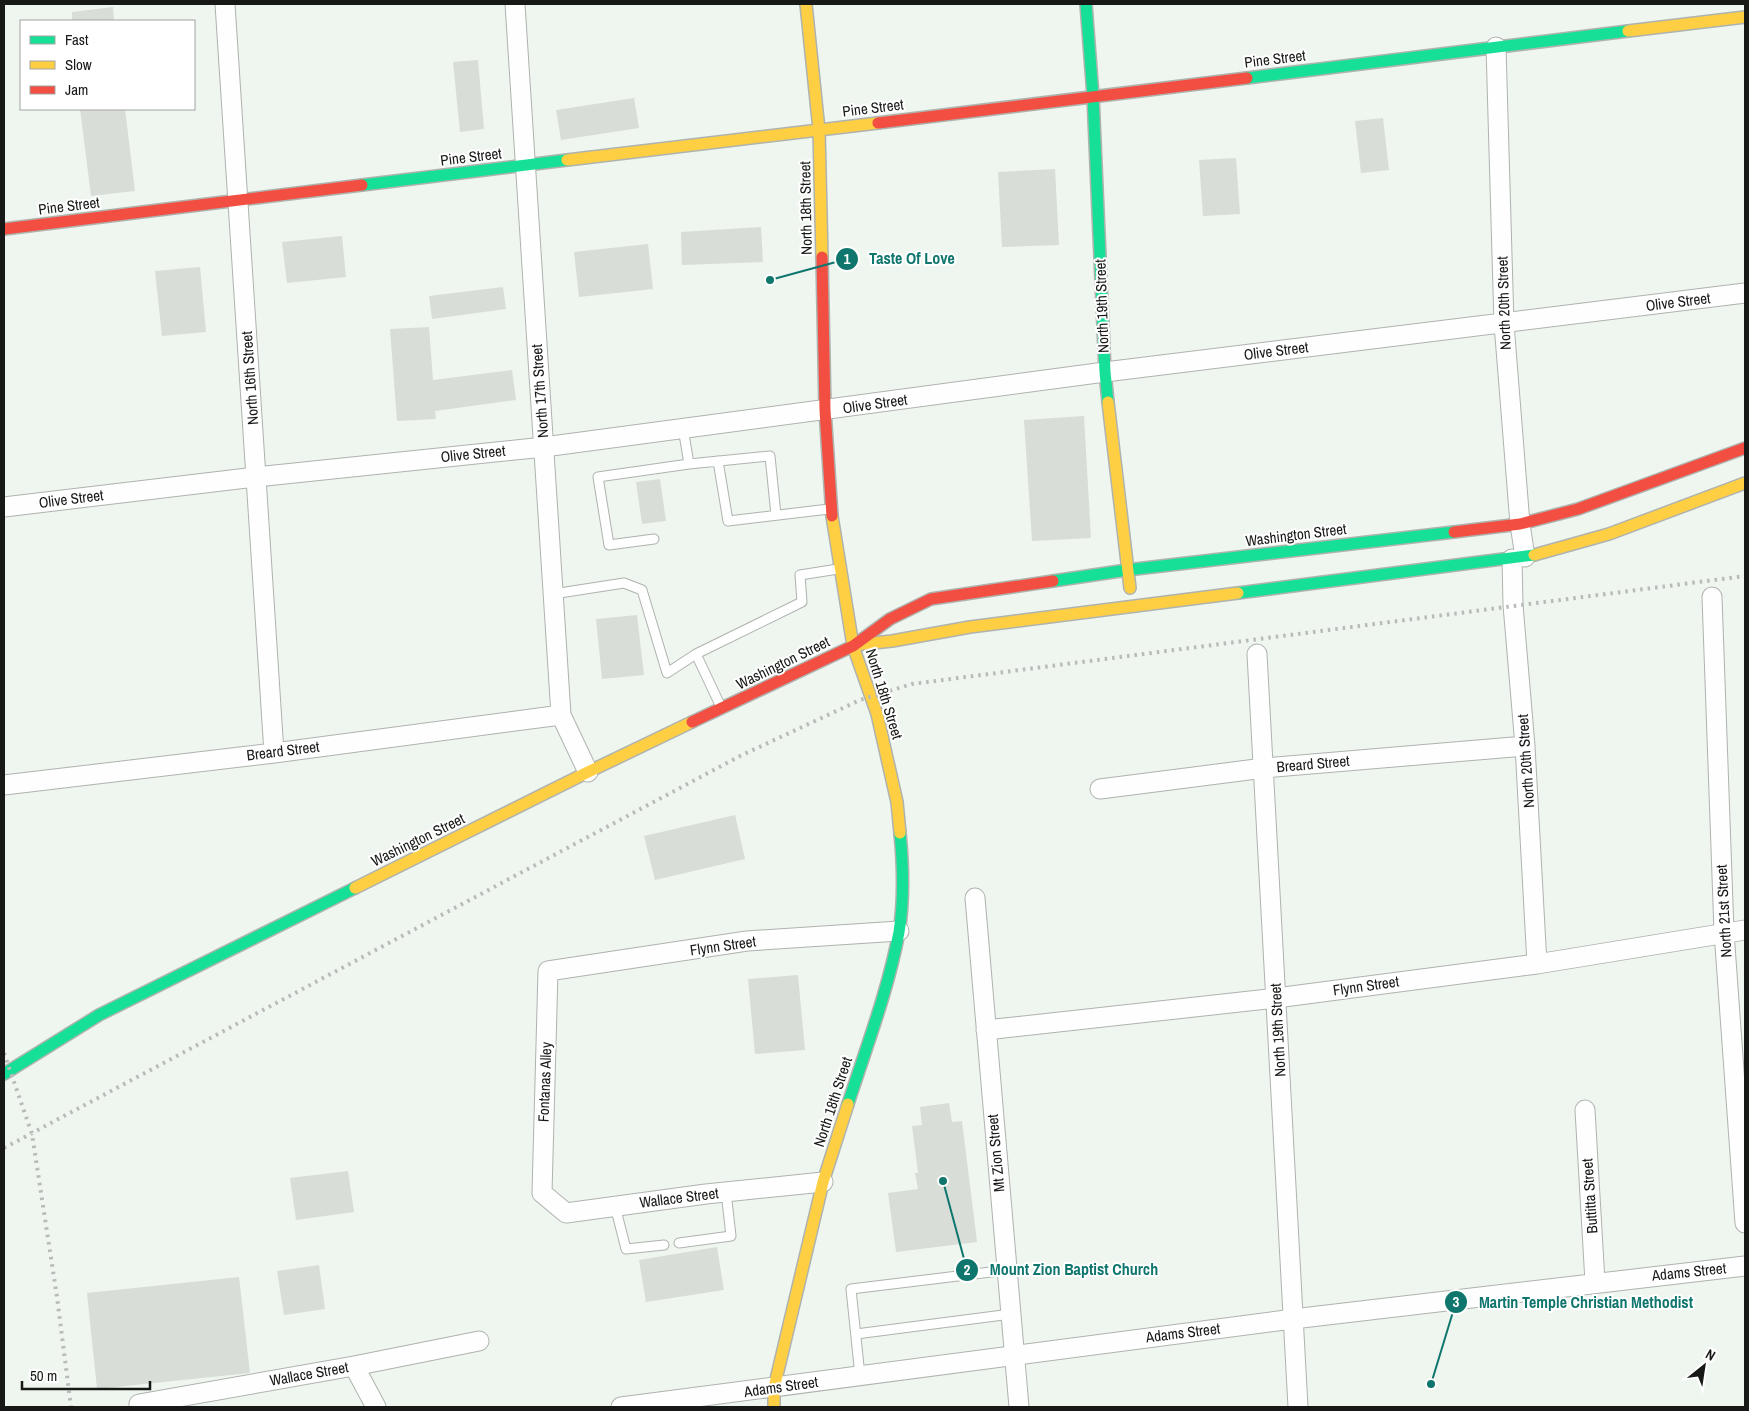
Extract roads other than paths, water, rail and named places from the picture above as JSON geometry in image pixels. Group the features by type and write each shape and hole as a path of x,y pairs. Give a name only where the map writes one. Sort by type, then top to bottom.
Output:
{"street":[{"name":"North 16th Street","path":"225,4 274,753"},
{"name":"North 17th Street","path":"515,4 561,715 588,772"},
{"name":"North 18th Street","path":"774,1407 774,1388 823,1182 887,981 899,931 903,867 897,802 877,714 853,646 831,509 825,410 820,130 806,4"},
{"name":"North 19th Street","path":"1086,4 1093,96 1105,372 1132,606"},
{"name":"Pine Street","path":"4,229 1496,47 1744,14"},
{"name":"North 20th Street","path":"1496,47 1504,324 1520,524 1519,558 1513,606 1526,746 1538,964"},
{"name":"Olive Street","path":"4,507 256,476 544,447 1105,372 1745,294"},
{"name":"Washington Street","path":"4,1074 99,1016 588,772 853,646 887,620 907,608 931,599 1127,570 1520,524 1578,509 1745,448"},
{"name":"Washington Street","path":"853,646 970,627 1519,558 1558,551 1745,483"},
{"name":"North 21st Street","path":"1712,597 1724,932 1740,1057 1745,1223"},
{"name":"North 19th Street","path":"1257,654 1298,1407"},
{"name":"Breard Street","path":"4,785 274,753 561,715"},
{"name":"Breard Street","path":"1100,789 1264,768 1526,746"},
{"name":"Mt Zion Street","path":"974,898 1019,1407"},
{"name":"Flynn Street","path":"986,1030 1276,998 1538,964 1745,930"},
{"name":"Flynn Street","path":"548,971 748,941 899,931"},
{"name":"Fontanas Alley","path":"542,1193 548,971"},
{"name":"Buttitta Street","path":"1585,1110 1595,1282"},
{"name":"Wallace Street","path":"542,1193 566,1213 726,1192 823,1182"},
{"name":"Adams Street","path":"621,1407 774,1388 1014,1354 1293,1319 1595,1282 1745,1266"},
{"name":"Wallace Street","path":"139,1404 354,1366 479,1341"},
{"path":"354,1366 376,1407"}],"lane":[{"path":"683,428 690,464"},
{"path":"654,539 609,545 598,476 770,456 776,515"},
{"path":"718,461 728,520 831,509"},
{"path":"553,594 624,583 642,590 667,673 696,654 802,602 800,575 841,568"},
{"path":"696,654 722,708"},
{"path":"679,1243 731,1236 726,1192"},
{"path":"615,1206 626,1249 664,1245"},
{"path":"860,1376 851,1289 1007,1270"},
{"path":"856,1334 1010,1314"}],"railway":[{"path":"4,1148 740,756 860,700 912,684 1745,576"},
{"path":"4,1053 32,1134 57,1297 71,1407"}],"place":[{"name":"Taste Of Love","path":"770,280"},
{"name":"Mount Zion Baptist Church","path":"943,1181"},
{"name":"Martin Temple Christian Methodist","path":"1431,1384"}]}
